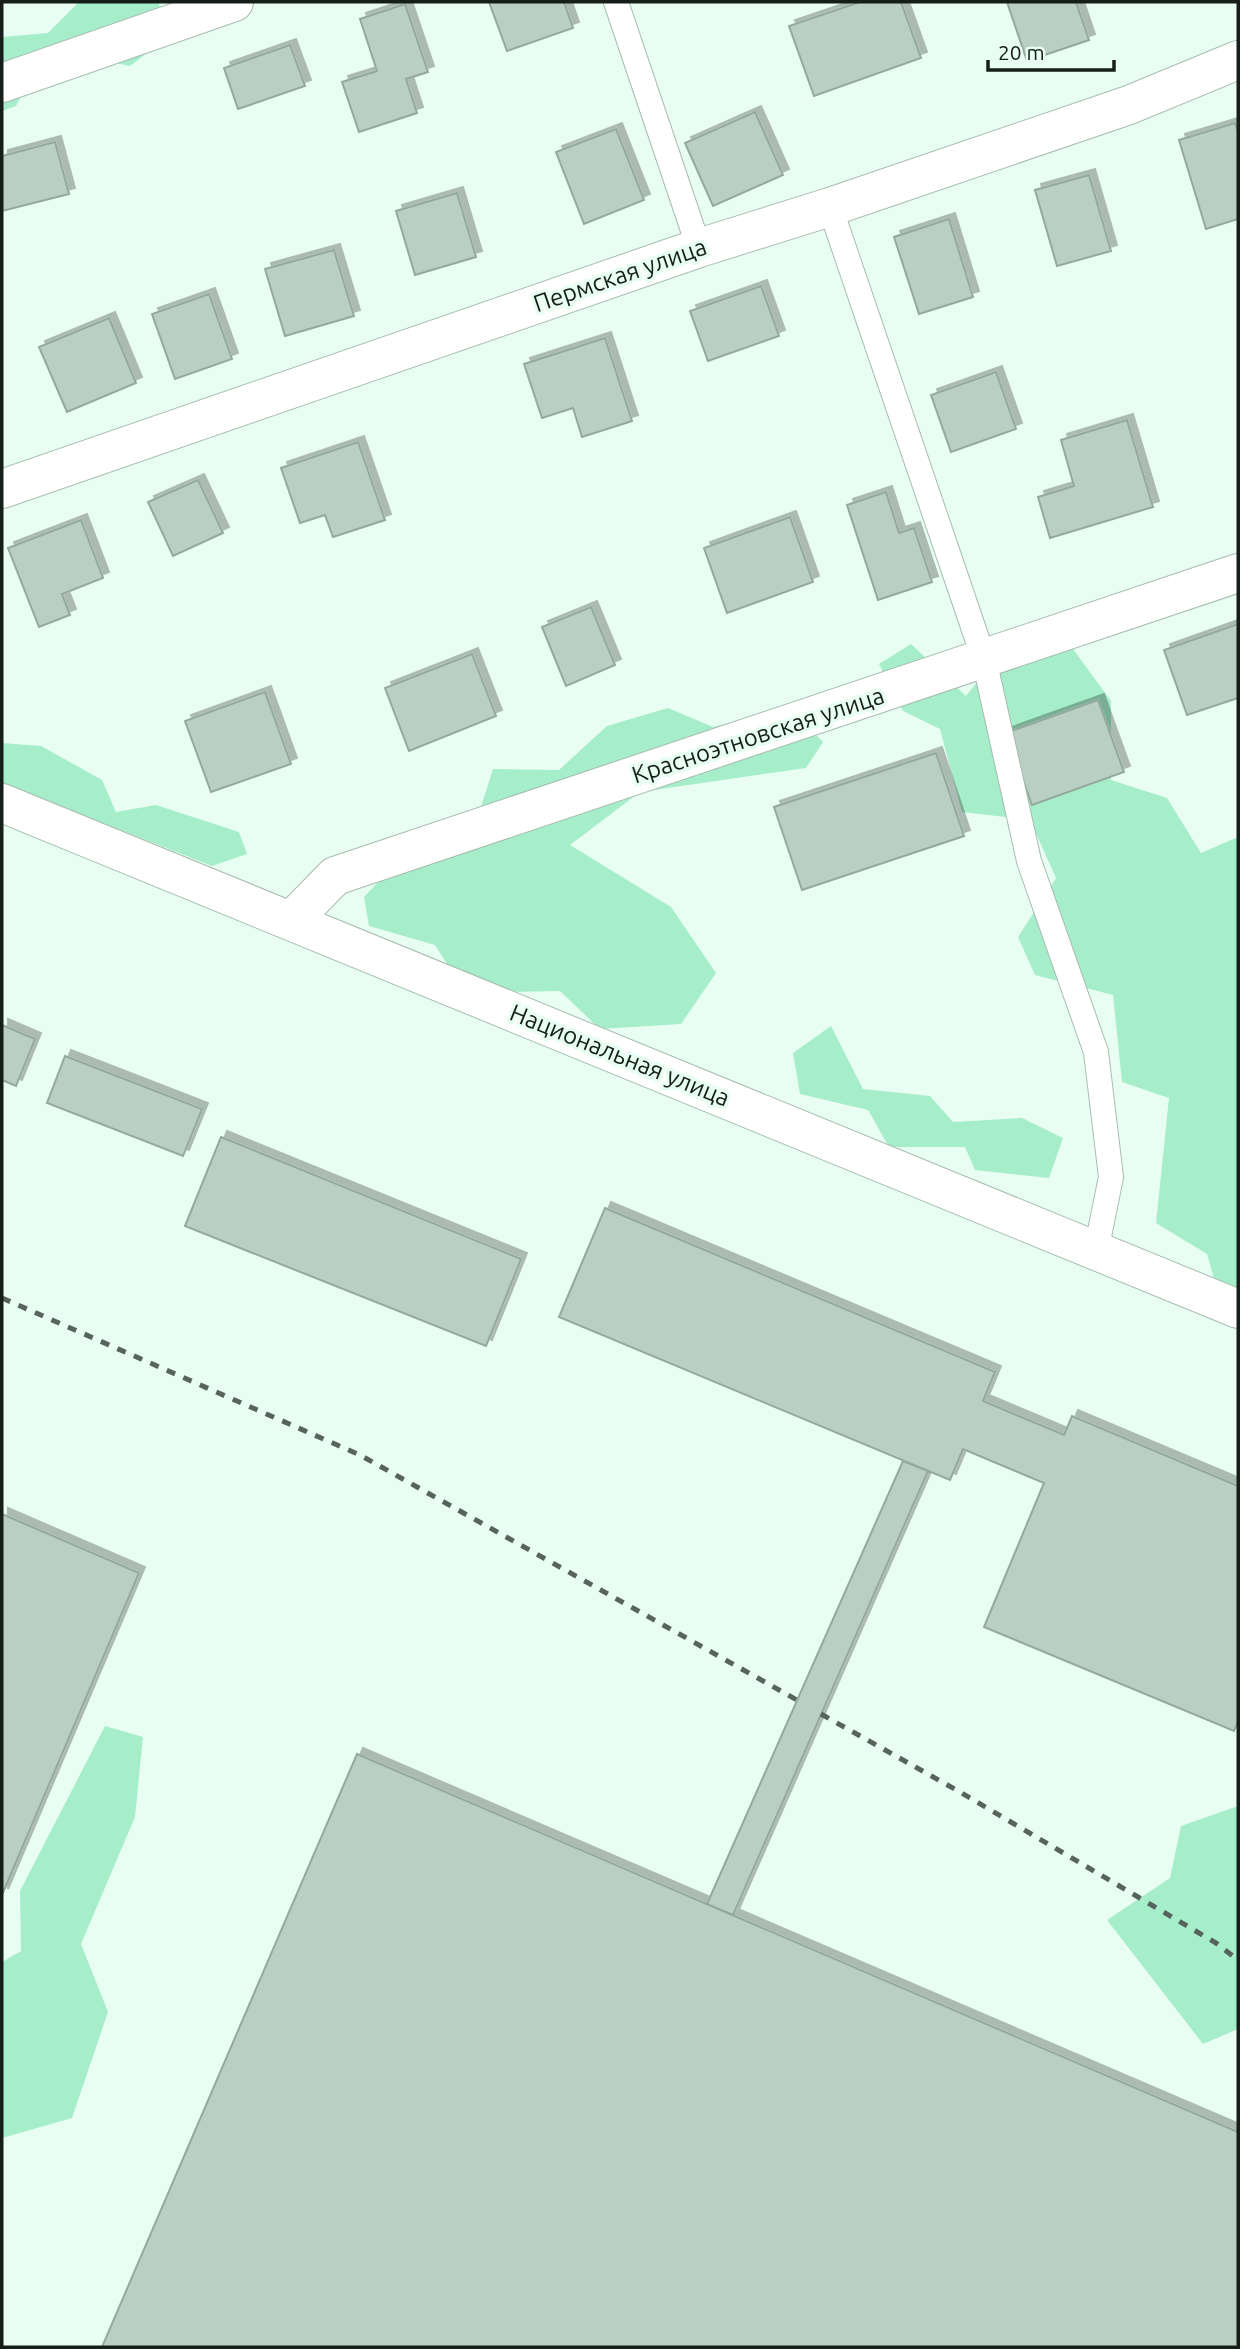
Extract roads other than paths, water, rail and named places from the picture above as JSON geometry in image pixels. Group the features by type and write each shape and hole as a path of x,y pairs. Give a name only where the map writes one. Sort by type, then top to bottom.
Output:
{"street":[{"path":"2,83 234,2"},
{"name":"Пермская улица","path":"2,489 699,248 830,207 1129,105 1238,60"},
{"name":"Красноэтновская улица","path":"292,920 335,876 1238,573"},
{"name":"Национальная улица","path":"2,803 1238,1309"}],"lane":[{"path":"615,2 699,248"},
{"path":"830,207 984,659 1029,861 1096,1052 1111,1177 1096,1251"}],"railway":[{"path":"2,1298 360,1455 797,1700"},
{"path":"821,1714 960,1792 1216,1943 1238,1960"}]}
